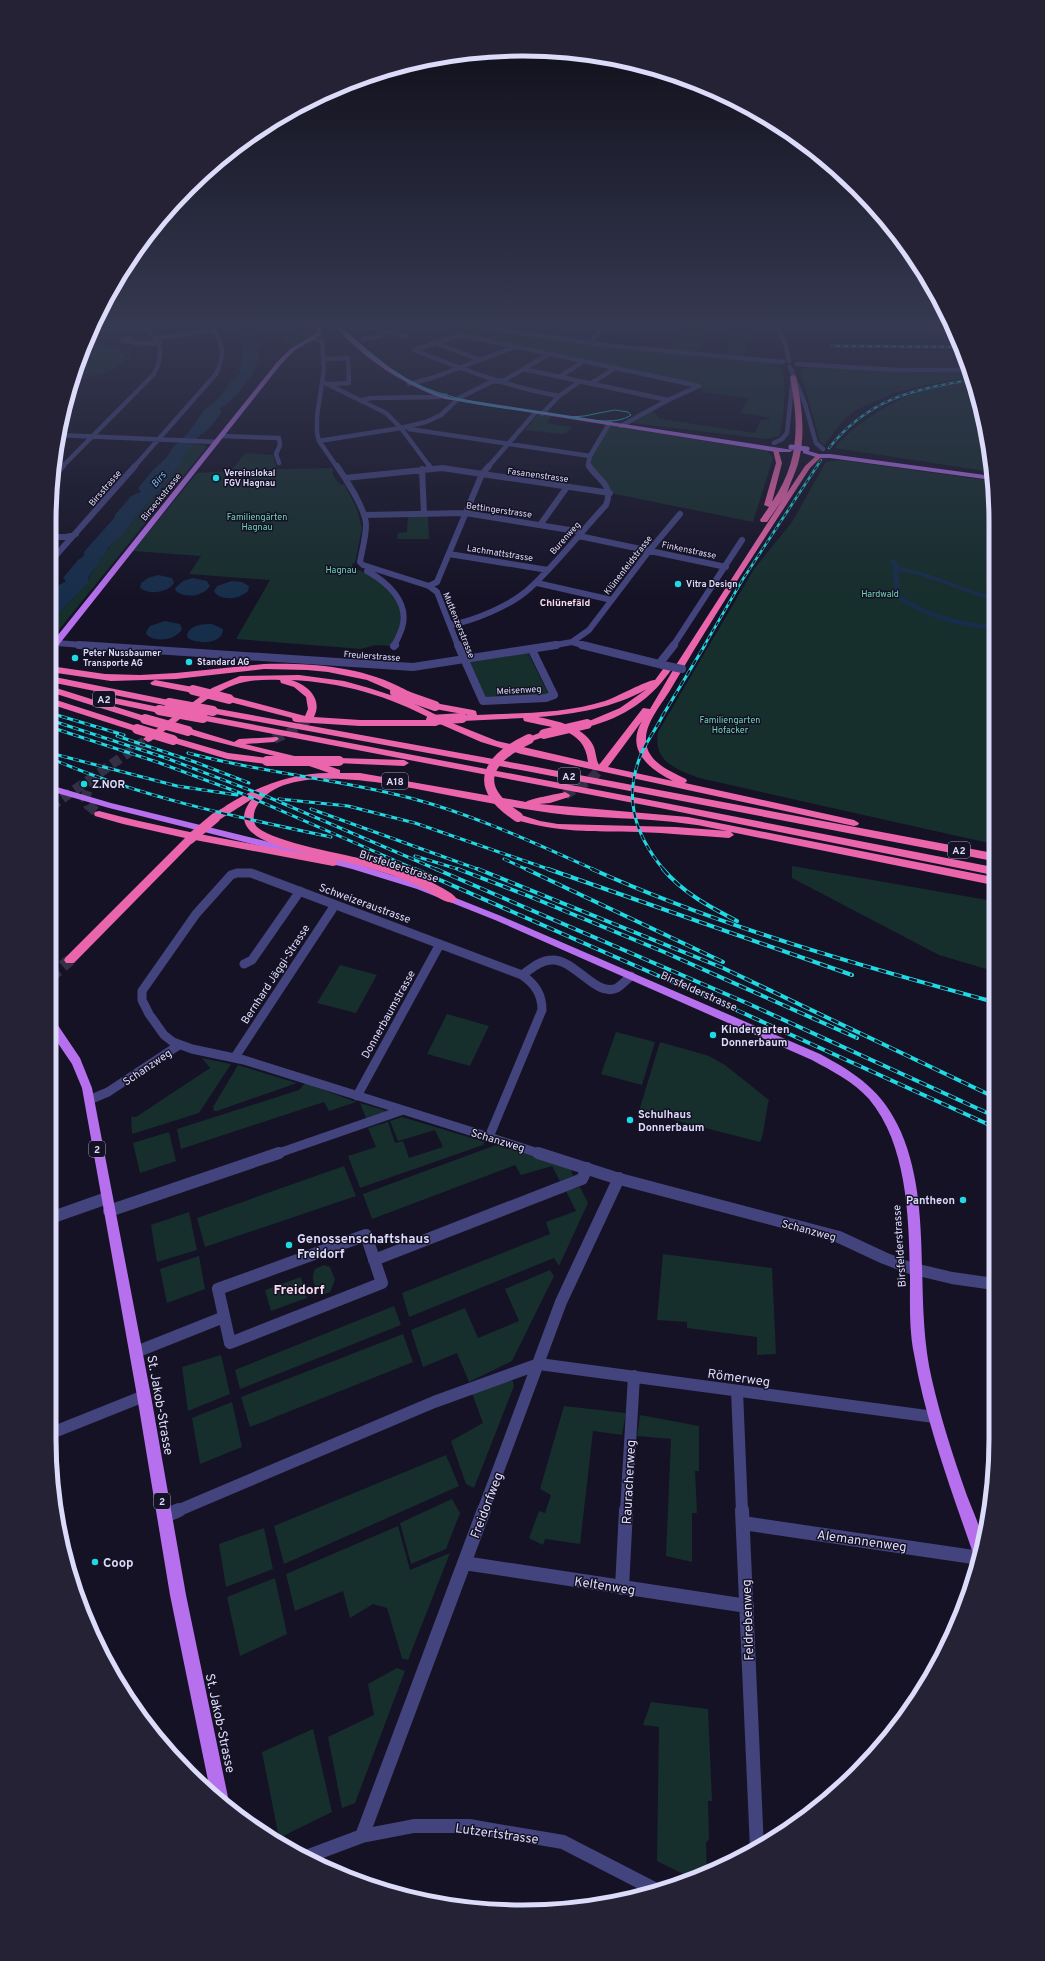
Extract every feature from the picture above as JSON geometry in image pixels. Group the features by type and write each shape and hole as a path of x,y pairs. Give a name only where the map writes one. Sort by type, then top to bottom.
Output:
{"highway":[{"path":"761,532 780,502 795,462 800,438 800,418"},
{"path":"761,532 773,492 779,463 773,446"},
{"path":"824,453 807,467 659,682 640,700 620,712 587,724 544,734 512,746 493,763 489,774 489,785 493,796 506,810 518,817 539,824 558,827 670,830 720,834 898,863"},
{"path":"462,720 506,715 570,711 609,704 645,687 671,665"},
{"path":"214,711 323,721 408,722 524,719 557,725 574,732 586,742 598,765 671,665"},
{"path":"671,665 644,725 641,736 641,745 648,760 661,771 674,778 709,791"},
{"path":"103,677 167,677 267,666 326,669 359,675 394,687 415,698 467,733"},
{"path":"56,670 167,685 193,690 282,713 323,721"},
{"path":"148,739 215,690 262,674 306,674 346,679 395,692 436,706 462,712 506,715"},
{"path":"235,682 258,677 287,677 352,687 405,703 493,744 521,752 888,830 924,843"},
{"path":"235,682 266,679 283,681 297,685 305,690 312,699 313,706 310,716"},
{"name":"A2","path":"56,680 169,703 526,768 887,838 924,843 989,856"},
{"name":"A2","path":"56,689 989,870"},
{"name":"A18","path":"56,690 145,719 227,743 312,763 343,775"},
{"path":"56,704 227,756 267,761 339,761 455,766"},
{"name":"A18","path":"212,738 248,742 274,739"},
{"name":"A18","path":"70,960 180,848 215,818 251,795 276,785 310,776 343,775 385,780 514,803 550,800 565,795"},
{"path":"276,785 256,800 248,812 250,825 258,833 394,872 428,885 451,898"},
{"path":"514,803 552,810 688,820 989,880"},
{"path":"99,814 123,821 228,843 341,863"}],"main road":[{"name":"Birseckstrasse","path":"57,643 214,441 222,436 236,418"},
{"path":"573,418 986,476"},
{"name":"Birsfelderstrasse","path":"56,792 341,863 451,898 816,1057 839,1069 873,1097 888,1117 903,1156 911,1207 916,1269 919,1352 934,1417 977,1544"},
{"name":"St. Jakob-Strasse","path":"56,1032 85,1079 144,1396 178,1595 219,1792"}],"street":[{"path":"59,470 111,418"},
{"name":"Birsstrasse","path":"56,555 179,418"},
{"path":"317,418 317,433 319,441 344,478 364,515 366,524 360,562 363,565 363,569 386,583 394,592 400,603 404,615 403,624 394,646"},
{"path":"391,418 401,428 430,468"},
{"path":"319,441 401,428 436,418"},
{"path":"429,586 437,582 482,474 531,418"},
{"path":"622,425 636,418"},
{"path":"773,446 787,433 789,418"},
{"path":"809,418 816,443 824,453"},
{"path":"609,423 590,456 588,464 591,470 610,493"},
{"path":"401,428 590,456"},
{"path":"64,435 214,441"},
{"path":"222,436 279,438 280,445 276,454 279,462"},
{"name":"Fasanenstrasse","path":"344,478 430,468 482,474 610,493"},
{"path":"422,469 424,514"},
{"path":"540,525 567,487"},
{"name":"Burenweg","path":"450,625 461,623 504,605 518,598 537,583 606,505 610,498 610,493"},
{"name":"Bettingerstrasse","path":"364,515 465,513 540,525 581,534"},
{"name":"Klünenfeldstrasse","path":"572,642 589,630 649,551 680,514"},
{"path":"56,538 62,538 77,533"},
{"name":"Finkenstrasse","path":"581,534 649,551 726,567"},
{"path":"62,538 66,541 66,544"},
{"name":"Finkenstrasse","path":"671,665 664,658 726,567 742,540"},
{"name":"Lachmattstrasse","path":"449,554 548,570"},
{"name":"Muttenzerstrasse","path":"363,565 429,586 437,592 464,660 483,701"},
{"path":"537,583 612,600"},
{"name":"Freulerstrasse","path":"57,643 401,667 427,666 532,650 572,642 671,665"},
{"name":"Meisenweg","path":"483,701 546,698 554,695 532,650"},
{"name":"Schweizeraustrasse","path":"179,1045 165,1038 142,1001 142,991 196,914 231,876 237,873 251,873 522,975 533,982 542,1002 542,1010 490,1138"},
{"path":"244,964 252,960 300,891"},
{"name":"Bernhard Jäggi-Strasse","path":"235,1057 335,905"},
{"name":"Donnerbaumstrasse","path":"357,1096 440,944"},
{"path":"522,975 536,963 545,960 554,960 572,966 603,988 615,988 631,976"},
{"name":"Schanzweg","path":"89,1100 108,1092 179,1045 235,1057 619,1178 839,1237 859,1245 884,1258 916,1269 948,1277 989,1283"},
{"path":"56,1216 108,1205 403,1110"},
{"path":"374,1260 582,1179 587,1168"},
{"name":"Freidorfweg","path":"362,1836 561,1302 619,1178"},
{"path":"366,1235 374,1260 382,1283 230,1342 218,1289 366,1235"},
{"path":"136,1352 224,1317"},
{"path":"165,1516 434,1402 539,1364"},
{"name":"Römerweg","path":"539,1364 934,1417"},
{"name":"Rauracherweg","path":"622,1588 634,1376"},
{"name":"Feldrebenweg","path":"738,1391 757,1843"},
{"path":"56,1431 144,1396"},
{"name":"Alemannenweg","path":"743,1523 974,1556"},
{"name":"Keltenweg","path":"464,1563 747,1606"},
{"name":"Lutzertstrasse","path":"312,1855 362,1836 414,1826 469,1826 563,1842 650,1887"}],"green space":[{"path":"535,418 551,418 546,423 572,427 566,433 562,434 525,430"},
{"path":"642,418 659,418 660,419 755,433 761,420 771,419 768,418 782,418 780,436 766,439 633,423"},
{"path":"813,418 846,418 824,445 820,442"},
{"path":"869,418 977,418 986,471 835,448 841,440"},
{"path":"608,425 767,451 773,458 753,522 610,493 591,470 589,458"},
{"path":"194,444 205,445 206,448 56,634 56,616 87,583 98,558 105,553 120,534 126,530 181,463 179,457"},
{"name":"Familiengärten Hagnau","path":"245,453 273,455 277,469 333,468 335,479 341,485 344,484 357,509 362,528 355,563 352,564 353,568 370,575 386,586 397,601 401,619 393,646 375,645 361,649 236,639 270,580 189,574 201,556 133,551 197,473 231,471"},
{"name":"Hardwald","path":"840,460 987,480 989,522 989,843 699,778 668,763 659,751 657,742 658,732 754,569 792,522 826,462"},
{"path":"408,516 428,516 429,539 397,539 398,533 407,532"},
{"path":"528,653 549,695 486,699 469,662"},
{"path":"792,866 989,900 989,970 939,955 792,878"},
{"path":"340,965 377,975 356,1013 317,1003"},
{"path":"447,1014 489,1026 470,1066 427,1054"},
{"path":"616,1032 655,1042 642,1085 601,1074"},
{"path":"660,1042 709,1056 725,1065 769,1100 763,1134 760,1142 639,1111"},
{"path":"202,1058 231,1064 199,1113 132,1134 131,1117 136,1117 210,1068"},
{"path":"238,1065 297,1083 214,1111 213,1107"},
{"path":"305,1083 356,1102 329,1111 324,1102 181,1149 177,1129 299,1090"},
{"path":"360,1103 387,1111 366,1118"},
{"path":"402,1117 485,1142 483,1145 360,1188 348,1156 376,1147 368,1128 388,1122 395,1143 403,1141 409,1158 443,1147 435,1130 398,1141 390,1121"},
{"path":"169,1132 176,1161 140,1173 133,1143"},
{"path":"496,1145 570,1167 573,1176 560,1181 552,1166 521,1175 515,1165 372,1219 363,1194"},
{"path":"344,1166 356,1196 205,1247 197,1218"},
{"path":"580,1187 588,1203 559,1266 554,1258 409,1317 402,1293 550,1234 546,1222 576,1211 566,1191"},
{"path":"189,1212 197,1250 157,1262 151,1225"},
{"path":"663,1254 772,1268 776,1354 757,1355 757,1337 687,1328 687,1322 657,1320"},
{"path":"199,1256 205,1289 167,1303 160,1269"},
{"path":"324,1265 330,1267 335,1280 330,1292 325,1294 318,1290 313,1281 315,1269"},
{"path":"550,1270 554,1276 512,1361 469,1382 457,1353 423,1367 411,1330 465,1308 478,1338 519,1321 505,1289"},
{"path":"301,1277 307,1298 271,1311 265,1290"},
{"path":"394,1306 401,1325 240,1389 235,1370"},
{"path":"403,1334 413,1362 250,1427 241,1397"},
{"path":"221,1355 230,1394 188,1411 182,1367"},
{"path":"512,1378 514,1386 474,1488 466,1484 451,1441 483,1423 472,1393"},
{"path":"232,1402 242,1447 200,1464 192,1418"},
{"path":"564,1406 626,1413 622,1435 593,1431 580,1544 545,1539 543,1545 529,1538 539,1511 545,1513 551,1495 540,1489"},
{"path":"640,1415 699,1426 699,1471 695,1471 697,1513 692,1513 692,1562 666,1556 671,1439 637,1436"},
{"path":"446,1455 459,1486 284,1564 274,1526"},
{"path":"452,1499 460,1513 446,1549 411,1564 400,1523"},
{"path":"398,1526 410,1570 450,1553 408,1660 402,1658 387,1608 373,1604 350,1618 343,1591 295,1611 286,1574"},
{"path":"264,1528 273,1569 226,1587 219,1544"},
{"path":"275,1578 287,1634 240,1656 227,1597"},
{"path":"397,1668 405,1671 355,1803 342,1808 328,1737 374,1715 368,1684"},
{"path":"651,1702 708,1709 712,1801 708,1801 709,1839 706,1843 707,1867 685,1875 657,1861 659,1727 643,1725"},
{"path":"313,1729 332,1812 280,1837 279,1836 262,1752"}],"water":[{"name":"Birs","path":"199,418 218,418 205,432 200,435 188,450 179,457 183,458 181,463 126,530 109,547 104,556 98,558 101,559 88,578 88,583 56,616 56,587 66,581 63,578 78,560 84,556 84,552 115,517 115,515 131,496 141,492 138,488 153,470 167,457 173,447 187,434"},
{"path":"158,575 172,578 174,583 167,589 158,592 148,592 140,588 141,583 148,578"},
{"path":"193,578 207,581 210,586 199,594 189,596 176,591 175,588 183,581"},
{"path":"232,581 242,582 249,586 248,591 240,596 232,598 224,598 216,594 214,591 217,586"},
{"path":"165,621 180,624 182,629 175,636 161,640 147,635 146,632 150,626"},
{"path":"212,624 223,629 219,638 209,642 197,642 188,638 187,635 194,627"}],"waterway":[{"path":"893,561 897,569"},
{"path":"897,569 920,573 989,598"},
{"path":"897,569 895,571 898,597 919,609 955,622 989,627"}],"tunnel":[{"path":"274,739 299,728 310,716"},
{"path":"56,803 148,739"},
{"path":"565,795 591,779 603,766"},
{"path":"95,778 88,789 85,798 88,805 99,814"},
{"path":"56,972 70,960"}],"tram line":[{"path":"574,418 609,421 626,418"}],"railway":[{"path":"829,448 860,418"},
{"path":"704,646 743,579 821,460"},
{"path":"664,870 645,842 639,828 634,813 633,783 643,750 705,645"},
{"path":"56,715 124,735"},
{"path":"56,722 166,758 268,797 438,870"},
{"path":"56,729 160,763 243,794 417,870"},
{"path":"117,736 195,762 249,783"},
{"path":"188,753 244,766 358,786 414,799 483,822 595,870"},
{"path":"56,755 177,786 237,795"},
{"path":"56,760 118,784 188,805 331,837"},
{"path":"279,799 348,806 415,823 551,870"},
{"path":"311,809 480,870"},
{"path":"415,856 459,869"},
{"path":"504,859 528,870"},
{"path":"415,869 743,1013 989,1125"},
{"path":"436,869 749,1004 989,1114"},
{"path":"459,869 531,897 664,952 857,1038"},
{"path":"478,869 723,968 989,1095"},
{"path":"526,869 723,962"},
{"path":"548,869 852,975"},
{"path":"592,869 641,890 740,927 841,959 989,1001"},
{"path":"663,869 671,878 688,892 707,905 737,921"}],"place":[{"name":"Vereinslokal FGV Hagnau","path":"216,478"},
{"name":"Vitra Design","path":"678,584"},
{"name":"Peter Nussbaumer Transporte AG","path":"75,658"},
{"name":"Standard AG","path":"189,662"},
{"name":"Z.NOR","path":"84,784"},
{"name":"Kindergarten Donnerbaum","path":"713,1035"},
{"name":"Schulhaus Donnerbaum","path":"630,1120"},
{"name":"Pantheon","path":"963,1200"},
{"name":"Genossenschaftshaus Freidorf","path":"289,1245"},
{"name":"Coop","path":"95,1562"}],"district":[{"name":"Chlünefäld","path":"565,602"},
{"name":"Freidorf","path":"299,1289"}],"park label":[{"name":"Hagnau","path":"341,570"},
{"name":"Familiengarten Hofacker","path":"730,726"}]}
